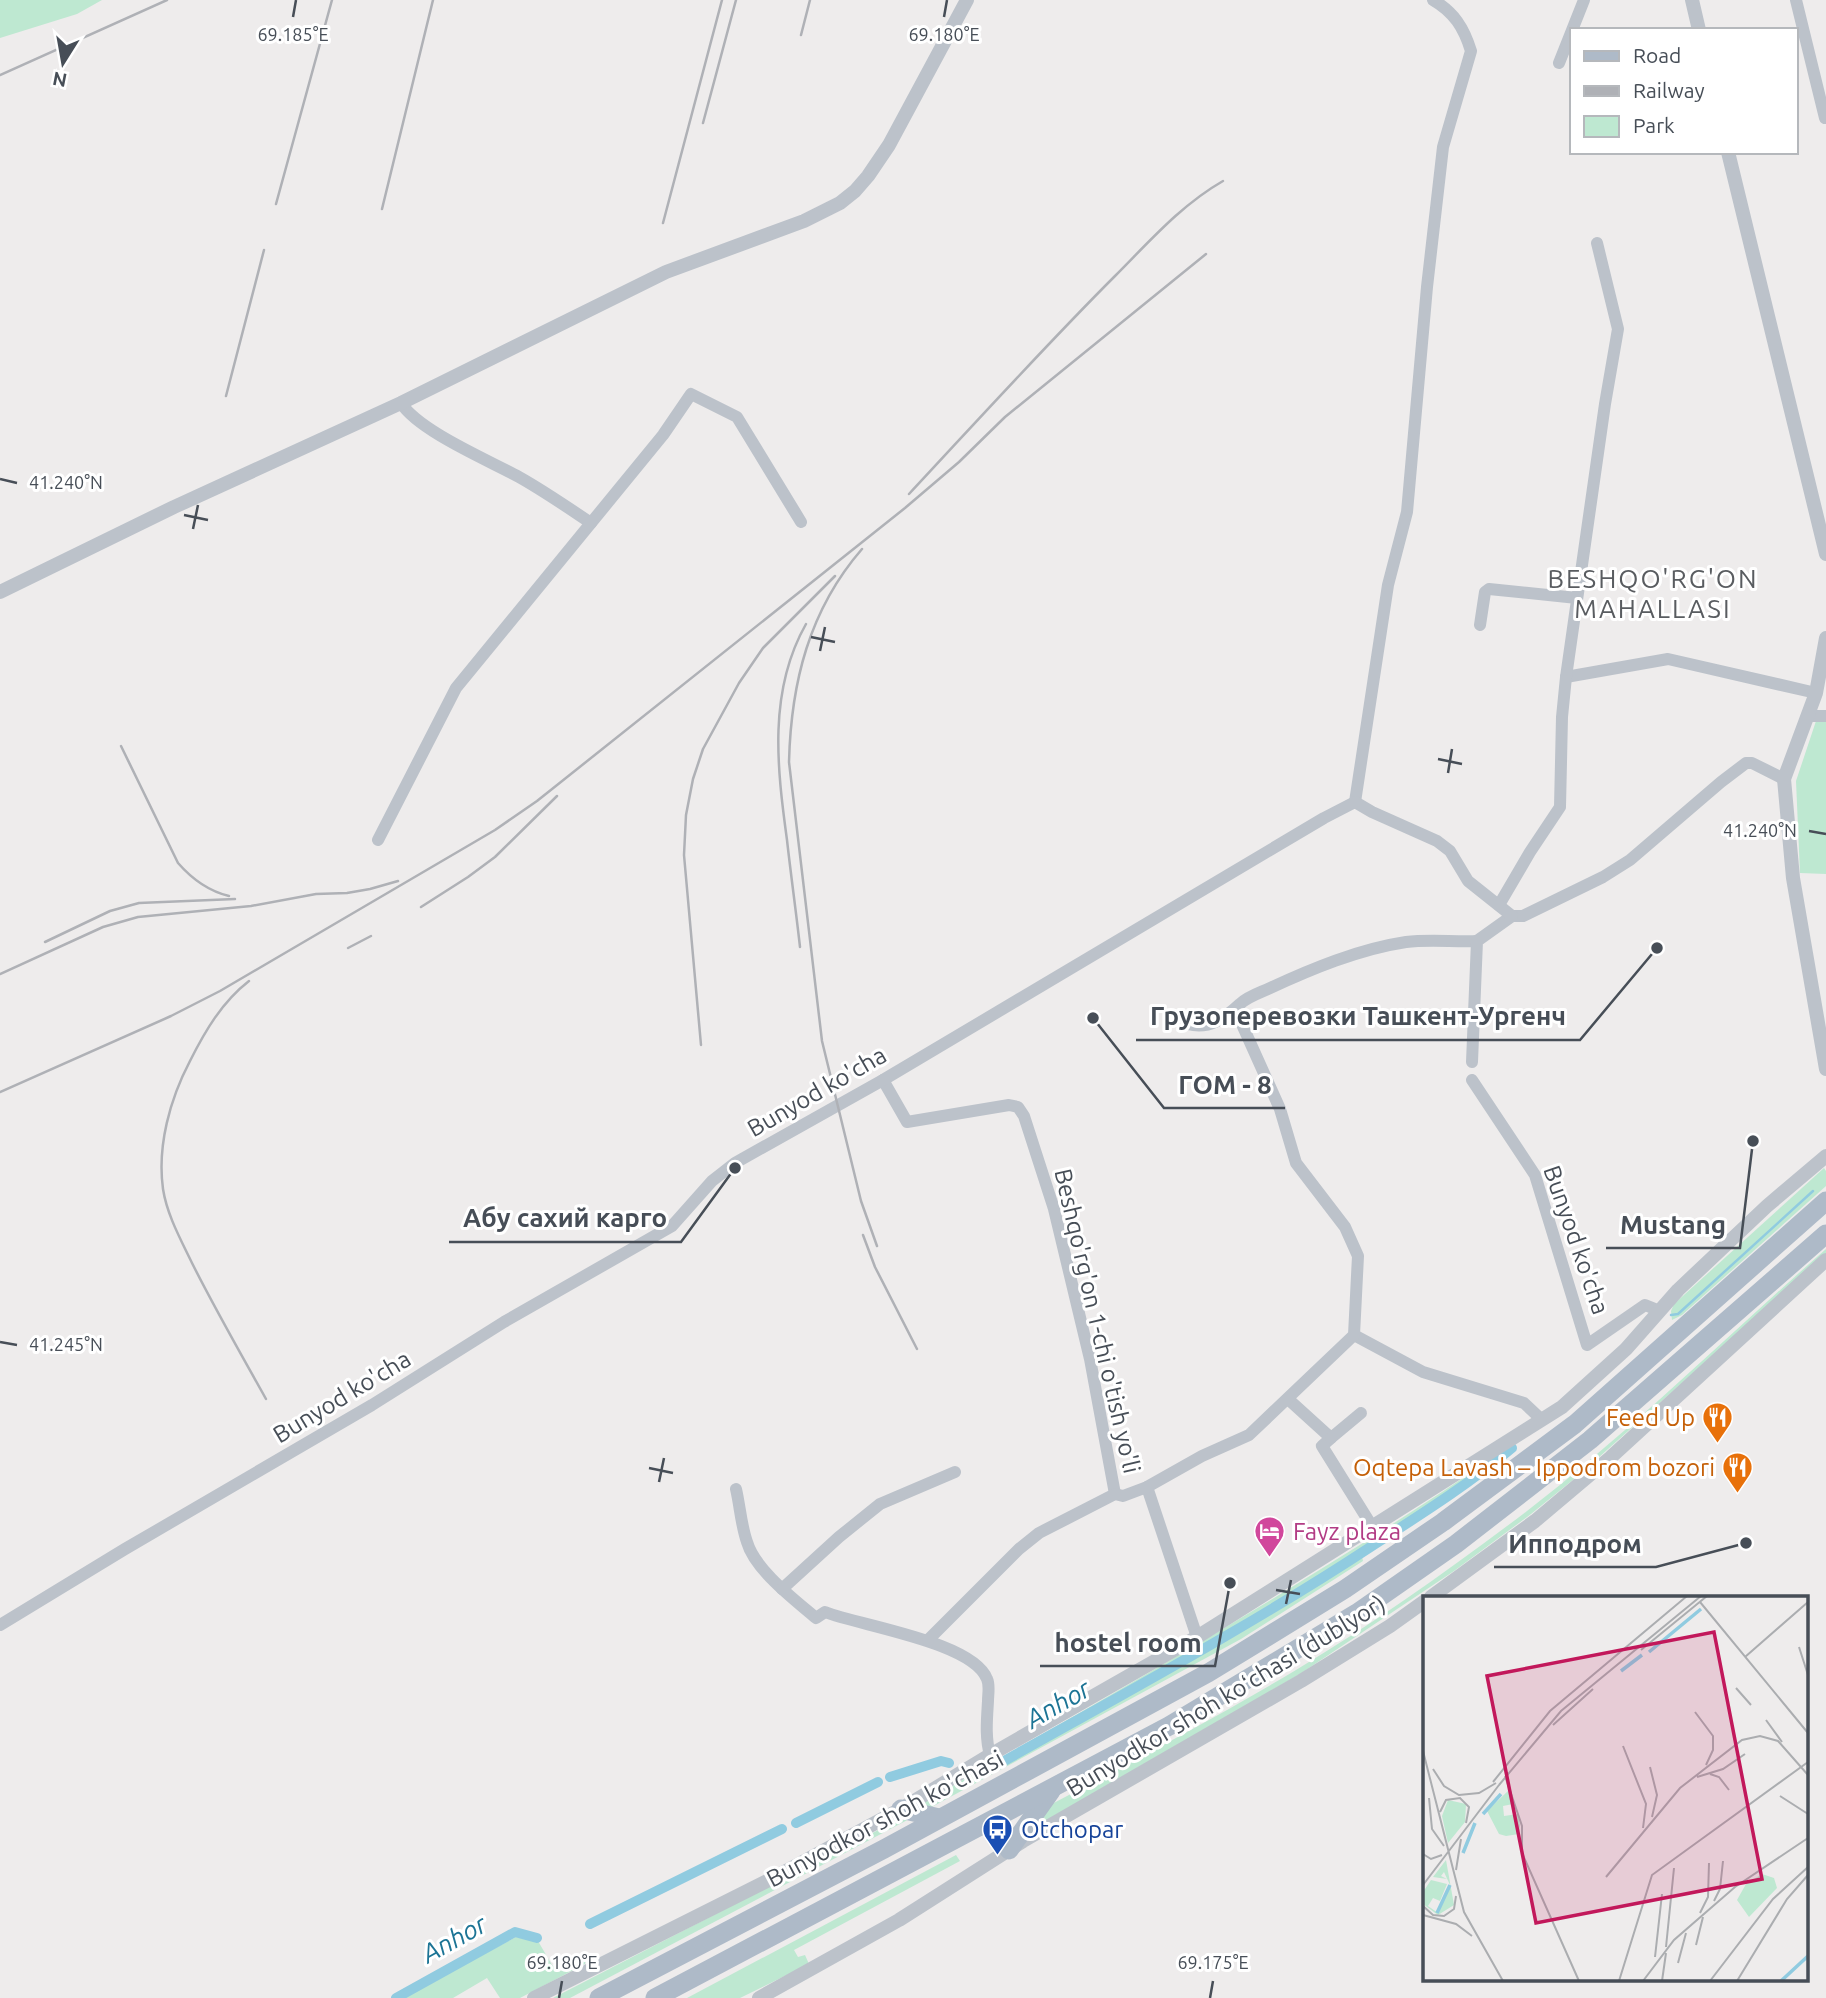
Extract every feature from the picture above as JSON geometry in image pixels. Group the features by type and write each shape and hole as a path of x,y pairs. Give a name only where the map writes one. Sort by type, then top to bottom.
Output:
{"main road":[{"name":"Bunyodkor shoh ko'chasi","path":"599,1998 884,1849 1208,1673 1374,1571 1575,1424 1826,1201"},
{"name":"Bunyodkor shoh ko'chasi","path":"655,1998 1053,1788 1220,1696 1357,1613 1524,1493 1590,1440 1826,1234"},
{"path":"1208,1673 1216,1671 1227,1680 1226,1689 1220,1696"},
{"path":"1009,1850 1053,1788"},
{"path":"901,1809 939,1818"},
{"path":"884,1849 878,1855 878,1864 888,1872 897,1871"}],"street":[{"path":"0,592 174,507 401,403 666,272 804,221 840,203 862,184 889,145 967,0"},
{"path":"1433,0 1449,4 1471,51 1443,147 1427,287 1407,512 1388,585 1355,802 1437,841 1450,850 1468,881 1512,916"},
{"path":"1692,0 1699,28"},
{"path":"1796,0 1825,118"},
{"path":"1559,63 1578,2"},
{"path":"1728,154 1826,554"},
{"path":"1499,905 1560,807 1562,717 1566,677 1618,329 1597,243"},
{"path":"378,840 456,688 663,435 691,394 737,417 801,522"},
{"path":"401,403 405,410 428,427 522,478 592,523"},
{"path":"1480,625 1485,592 1489,589 1577,598"},
{"path":"1826,638 1816,693 1784,779 1793,878 1826,1069"},
{"path":"1566,677 1668,659 1816,693"},
{"path":"1808,716 1826,716"},
{"path":"1188,1024 1200,1027 1213,1023 1236,1011 1241,1003 1256,994 1353,955 1407,942 1477,941 1512,916 1523,916 1630,860 1746,763 1752,763 1784,779"},
{"name":"Bunyod ko'cha","path":"0,1625 372,1405 504,1322 671,1226 712,1181 735,1163 883,1080 1130,931 1355,802"},
{"path":"1472,1062 1477,941"},
{"path":"928,1640 1018,1549 1039,1533 1115,1494 1123,1496 1147,1487 1202,1456 1250,1435 1354,1335 1358,1256 1345,1227 1296,1163 1280,1109 1236,1011"},
{"name":"Beshqo'rg'on 1-chi o'tish yo'li","path":"883,1080 907,1122 1009,1105 1018,1107 1024,1116 1054,1209 1090,1359 1115,1494"},
{"name":"Bunyod ko'cha","path":"1472,1080 1535,1175 1587,1345 1645,1305 1660,1311"},
{"path":"534,1998 779,1875 901,1809 1197,1637 1562,1406 1626,1349 1678,1290 1826,1156"},
{"path":"1432,1596 1535,1521 1611,1457 1826,1260"},
{"path":"1354,1335 1423,1372 1524,1403 1541,1419"},
{"path":"1288,1399 1331,1438"},
{"path":"1361,1413 1322,1446 1373,1528"},
{"path":"782,1589 880,1504 955,1472"},
{"path":"1147,1487 1197,1637"},
{"path":"736,1489 747,1545 782,1589 816,1618 825,1612 846,1620 928,1640 976,1663 988,1680 987,1743 990,1755"},
{"name":"Bunyodkor shoh koʻchasi (dublyor)","path":"759,1998 899,1920 1009,1850 1301,1681 1423,1602"}],"green space":[{"path":"0,0 102,0 77,14 0,38"},
{"path":"1816,721 1826,722 1826,874 1800,873 1796,781"},
{"path":"1824,1168 1826,1186 1682,1315 1672,1320 1671,1311 1674,1304"},
{"path":"1826,1249 1826,1254 1579,1475 1454,1571 1300,1674 1038,1825 1050,1805 1296,1670 1471,1553 1604,1448"},
{"path":"1500,1455 1463,1484 1361,1552 1363,1561 1241,1639 930,1808 919,1805 1284,1592"},
{"path":"915,1816 570,1998 553,1998 884,1827"},
{"path":"956,1855 960,1861 794,1950 798,1957 805,1955 809,1964 740,1998 687,1998"},
{"path":"516,1937 538,1941 552,1965 561,1971 586,1957 585,1964 520,1998 500,1998 487,1978 453,1998 402,1998"}],"waterway":[{"name":"Anhor","path":"1671,1315 1678,1314 1813,1191"},
{"name":"Anhor","path":"981,1774 1324,1577 1444,1499 1512,1448"},
{"name":"Anhor","path":"890,1777 941,1761 949,1763"},
{"name":"Anhor","path":"796,1823 878,1782"},
{"name":"Anhor","path":"590,1924 782,1829"},
{"name":"Anhor","path":"396,1998 515,1932 537,1938"}],"railway":[{"path":"0,75 167,0"},
{"path":"276,204 332,0"},
{"path":"382,209 433,0"},
{"path":"663,223 722,0"},
{"path":"703,123 736,0"},
{"path":"801,35 810,0"},
{"path":"909,494 1153,237 1193,201 1223,181"},
{"path":"226,396 264,250"},
{"path":"0,1092 171,1016 220,991 495,830 537,801 905,508 959,462 1005,417 1206,254"},
{"path":"862,549 829,597 806,649 794,704 789,762 822,1041 861,1201 877,1246"},
{"path":"701,1045 684,855 686,815 693,779 703,749 739,683 763,648 835,576"},
{"path":"800,947 780,785 778,730 786,676 806,624"},
{"path":"121,746 178,863 201,884 229,896"},
{"path":"421,907 495,857 557,796"},
{"path":"0,974 103,927 138,917 251,906 316,894 347,893 398,881"},
{"path":"45,942 110,911 139,903 235,899"},
{"path":"348,948 371,936"},
{"path":"249,981 230,998 215,1018 176,1091 164,1140 162,1173 165,1199 179,1236 266,1399"},
{"path":"863,1235 875,1267 917,1349"}],"place":[{"name":"Грузоперевозки Ташкент-Ургенч","path":"1657,948"},
{"name":"ГОМ - 8","path":"1093,1018"},
{"name":"Mustang","path":"1753,1141"},
{"name":"Абу сахий карго","path":"735,1168"},
{"name":"Feed Up","path":"1718,1445"},
{"name":"Oqtepa Lavash – Ippodrom bozori","path":"1738,1495"},
{"name":"Ипподром","path":"1746,1543"},
{"name":"Fayz plaza","path":"1270,1559"},
{"name":"hostel room","path":"1230,1583"},
{"name":"Otchopar","path":"998,1857"}],"district":[{"name":"BESHQO'RG'ON MAHALLASI","path":"1653,594"}]}
